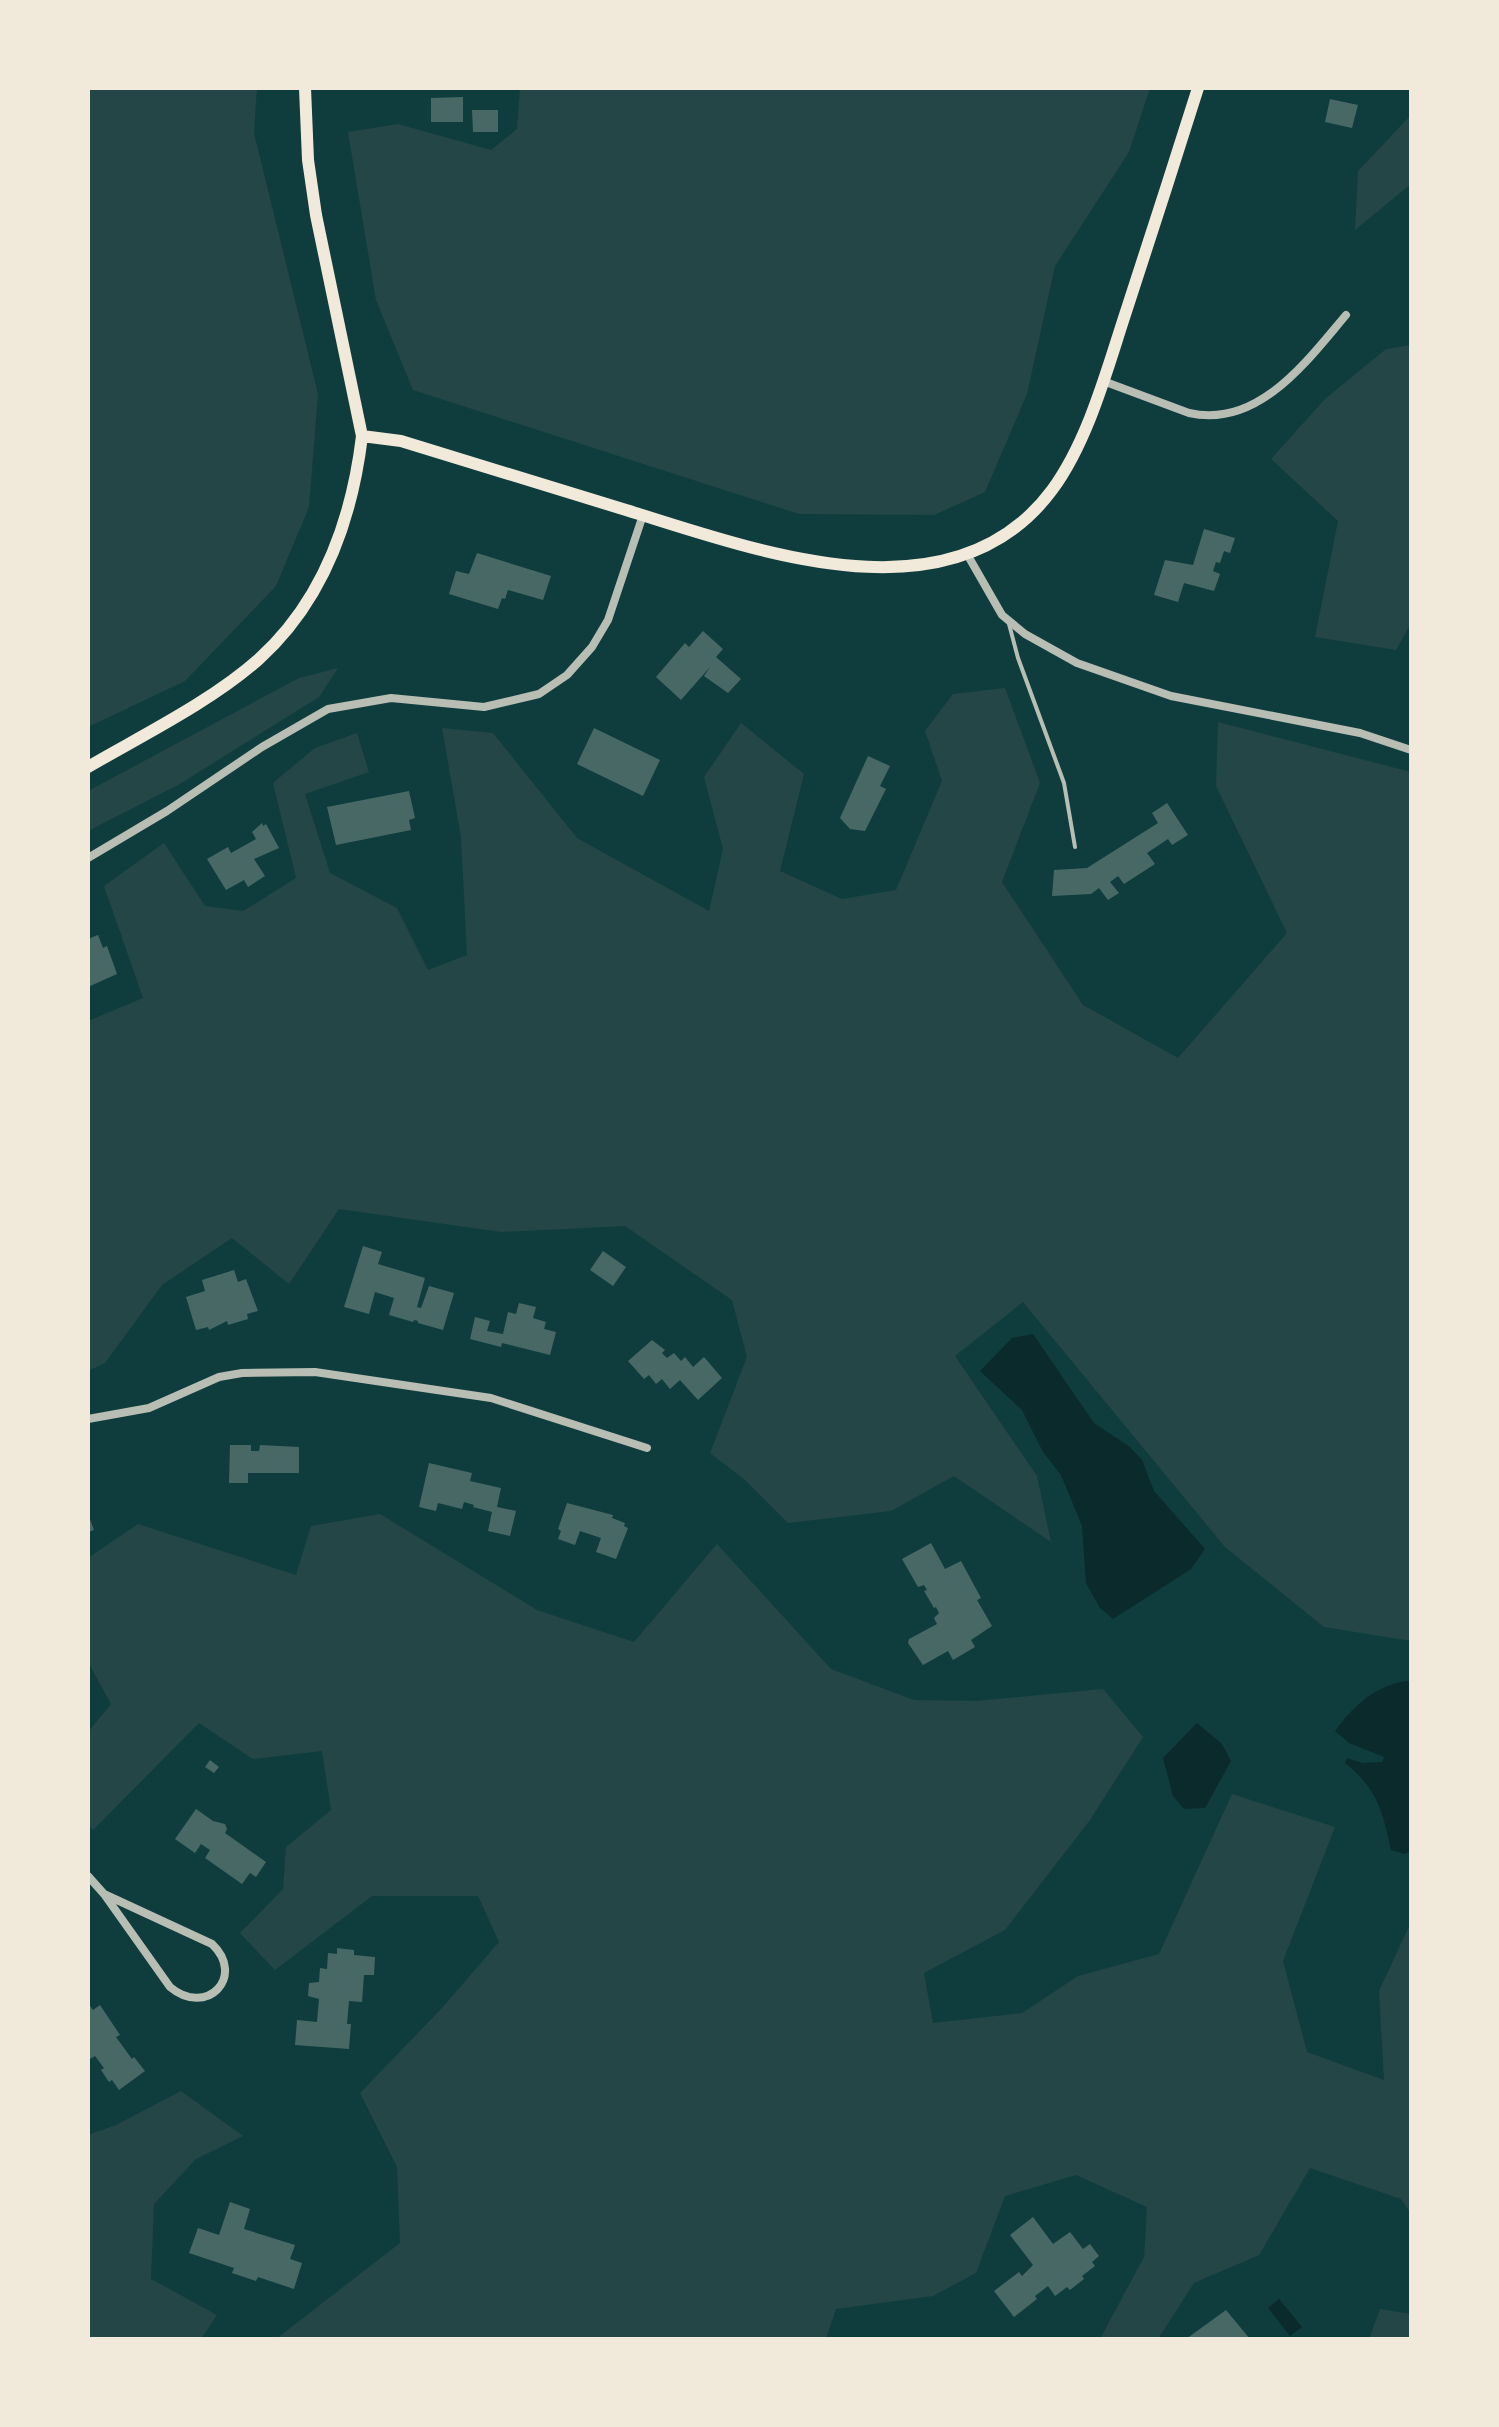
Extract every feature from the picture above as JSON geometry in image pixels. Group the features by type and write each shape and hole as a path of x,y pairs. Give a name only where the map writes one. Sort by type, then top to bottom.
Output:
{"main road":[{"path":"88,767 221,688 258,660 283,634 311,595 339,539 358,466 362,436 316,215 308,160 305,88"},
{"path":"362,436 401,441 785,556 842,566 893,567 922,564 988,546 1011,532 1054,489 1075,452 1103,381 1198,88"}],"street":[{"path":"1103,381 1189,413 1232,415 1270,394 1311,356 1346,315"},
{"path":"88,858 167,811 262,747 328,709 391,698 484,707 539,694 567,675 592,647 608,620 643,515"},
{"path":"967,554 1007,619 1025,634 1077,663 1143,688 1235,710 1360,733 1411,750"},
{"path":"88,1419 149,1408 219,1377 242,1373 315,1372 491,1398 647,1448"},
{"path":"88,1876 170,1987 182,1997 195,2000 207,1998 217,1990 224,1979 226,1967 223,1954 212,1944 104,1894"}],"lane":[{"path":"1007,619 1018,658 1064,783 1075,847"}],"shaded area":[{"path":"88,88 257,88 254,133 318,394 309,507 276,586 185,681 88,727"},
{"path":"520,88 1150,88 1129,152 1055,266 1027,394 985,492 934,515 799,514 413,390 376,300 348,132 398,124 491,150 517,129"},
{"path":"1411,115 1411,184 1355,230 1358,171"},
{"path":"1411,345 1411,623 1396,650 1315,637 1338,521 1271,459 1325,399 1386,349"},
{"path":"338,668 319,697 178,785 88,831 88,791 299,678"},
{"path":"1005,688 1040,783 1002,882 1083,1005 1178,1058 1287,933 1216,786 1218,722 1411,772 1411,1641 1324,1627 1225,1547 1023,1302 955,1356 1037,1476 1051,1542 954,1476 891,1511 788,1523 745,1480 710,1453 747,1357 732,1300 625,1226 501,1232 339,1209 289,1284 232,1238 162,1285 105,1363 88,1371 88,1021 143,998 104,886 164,843 205,906 243,911 296,878 273,783 315,748 357,733 369,772 305,794 330,873 397,908 428,970 467,955 461,837 442,728 493,733 577,838 709,911 723,849 704,777 741,723 804,774 780,871 842,899 896,890 942,781 925,731 953,694"},
{"path":"1033,1334 1094,1423 1130,1447 1142,1460 1154,1491 1205,1549 1191,1569 1113,1619 1100,1608 1086,1583 1082,1526 1061,1475 1043,1452 1022,1410 980,1371 1012,1338"},
{"path":"380,1514 537,1610 634,1642 717,1544 831,1669 914,1700 975,1701 1103,1689 1143,1737 1090,1820 1005,1930 924,1973 933,2023 1022,2013 1078,1976 1159,1954 1232,1794 1335,1827 1283,1961 1307,2052 1384,2080 1379,1991 1411,1922 1411,2214 1401,2199 1310,2168 1259,2255 1194,2283 1158,2339 1100,2339 1144,2257 1147,2207 1076,2175 1005,2196 976,2273 933,2296 836,2309 826,2339 276,2339 400,2243 397,2167 360,2093 442,2008 499,1942 478,1896 372,1896 275,1970 240,1933 283,1889 286,1847 331,1810 322,1751 253,1759 199,1723 93,1830 88,1825 88,1732 111,1704 88,1662 88,1558 138,1524 296,1575 311,1526"},
{"path":"1411,1681 1411,1851 1405,1854 1391,1850 1372,1791 1345,1763 1347,1758 1363,1763 1382,1762 1384,1757 1349,1743 1335,1731 1374,1692"},
{"path":"1197,1723 1222,1744 1231,1761 1205,1808 1184,1809 1173,1796 1163,1758"},
{"path":"181,2091 243,2136 196,2159 154,2204 151,2279 217,2315 201,2339 88,2339 88,2135 116,2125"},
{"path":"1279,2299 1302,2327 1290,2336 1268,2308"},
{"path":"1380,2309 1411,2314 1411,2339 1369,2339"}],"building":[{"path":"463,97 463,122 431,122 431,98"},
{"path":"1330,99 1358,105 1352,128 1325,122"},
{"path":"472,110 498,110 498,132 473,132"},
{"path":"1204,529 1235,538 1230,553 1224,551 1220,563 1216,562 1213,571 1220,574 1214,591 1184,583 1178,602 1154,595 1165,560 1193,565"},
{"path":"477,553 551,576 543,600 508,590 498,609 449,594 456,571 469,574"},
{"path":"703,631 723,649 716,657 741,679 728,693 704,676 710,667 681,700 656,677 685,643 689,647"},
{"path":"594,728 660,760 643,796 577,764"},
{"path":"868,756 890,766 880,786 886,789 865,831 850,829 840,818"},
{"path":"409,791 415,818 409,820 411,830 336,845 327,807"},
{"path":"1167,803 1188,835 1172,845 1168,839 1147,853 1155,864 1124,884 1118,876 1110,882 1119,893 1108,900 1099,888 1091,894 1052,896 1054,870 1087,868 1158,823 1152,813"},
{"path":"262,823 263,826 266,824 279,848 254,859 265,876 248,887 244,880 226,890 207,859 228,847 231,853 256,839 252,832"},
{"path":"98,935 103,948 107,946 117,974 88,987 88,939"},
{"path":"363,1246 382,1252 378,1264 425,1278 417,1307 421,1308 429,1286 454,1293 443,1330 389,1315 394,1298 375,1292 369,1314 344,1307"},
{"path":"603,1251 626,1267 613,1286 590,1270"},
{"path":"234,1270 238,1282 246,1279 258,1311 247,1314 248,1319 228,1325 227,1321 209,1330 208,1327 196,1330 186,1297 205,1291 202,1280"},
{"path":"519,1303 536,1307 533,1318 546,1322 544,1329 556,1332 550,1355 470,1339 475,1317 490,1321 487,1331 503,1334 508,1312 516,1314"},
{"path":"652,1340 665,1350 662,1353 667,1358 674,1353 681,1361 685,1357 693,1367 704,1357 722,1378 698,1400 680,1380 670,1389 662,1379 656,1384 649,1375 644,1379 628,1361"},
{"path":"230,1445 251,1445 251,1451 259,1451 260,1445 299,1447 299,1473 248,1473 248,1483 229,1483"},
{"path":"429,1463 472,1473 470,1481 501,1488 497,1507 516,1511 510,1536 488,1531 492,1512 474,1505 464,1502 462,1509 438,1503 436,1511 419,1507"},
{"path":"567,1503 613,1515 612,1518 625,1523 624,1526 628,1528 616,1559 596,1552 601,1538 580,1531 575,1545 558,1539 561,1531 558,1529"},
{"path":"88,1514 94,1530 88,1532"},
{"path":"931,1543 945,1569 961,1561 992,1626 971,1640 975,1647 953,1660 948,1651 923,1665 908,1643 909,1639 937,1624 934,1618 939,1613 924,1591 927,1590 924,1585 918,1587 902,1559"},
{"path":"210,1760 219,1767 214,1773 205,1767"},
{"path":"196,1809 213,1821 225,1824 225,1833 266,1862 256,1877 250,1873 242,1884 205,1858 210,1850 201,1844 195,1853 175,1839"},
{"path":"337,1948 354,1950 354,1955 375,1957 374,1975 364,1975 362,2002 349,2001 349,2049 295,2045 297,2020 317,2022 319,1999 308,1996 309,1983 319,1982 320,1968 327,1969 328,1953 337,1954"},
{"path":"88,2003 93,2010 100,2005 120,2035 116,2037 145,2071 119,2090 112,2080 109,2082 95,2056 88,2060"},
{"path":"230,2202 250,2209 244,2229 295,2245 290,2259 302,2263 294,2289 258,2277 256,2281 232,2273 234,2268 189,2253 198,2228 219,2235"},
{"path":"1033,2217 1053,2244 1070,2232 1083,2249 1090,2244 1099,2256 1092,2262 1095,2266 1082,2276 1084,2279 1070,2290 1067,2287 1055,2296 1048,2286 1014,2317 994,2291 1019,2272 1022,2276 1033,2265 1010,2235"},
{"path":"1226,2310 1250,2339 1186,2339"}]}
